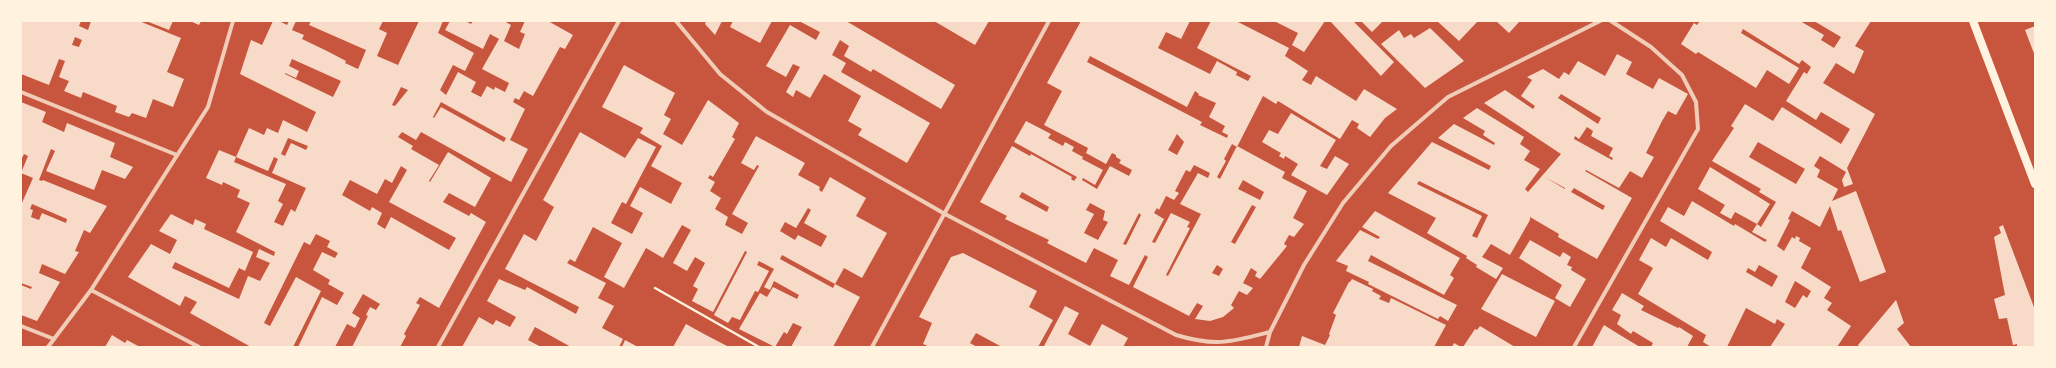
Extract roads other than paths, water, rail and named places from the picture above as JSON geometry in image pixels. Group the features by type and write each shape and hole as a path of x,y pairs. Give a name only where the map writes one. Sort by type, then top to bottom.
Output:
{"main road":[{"path":"1972,21 2035,184"}],"street":[{"path":"48,347 91,290 208,107 234,21"},
{"path":"438,347 619,21"},
{"path":"676,21 720,74 767,112 945,214 1176,335 1199,342 1220,343 1270,332"},
{"path":"872,347 1050,21"},
{"path":"1266,347 1270,332 1304,265 1343,202 1391,146 1448,97 1600,21"},
{"path":"1574,347 1698,128 1696,102 1682,75 1651,47 1611,21"},
{"path":"21,92 177,155"},
{"path":"91,290 199,347"},
{"path":"21,326 54,339"}]}
